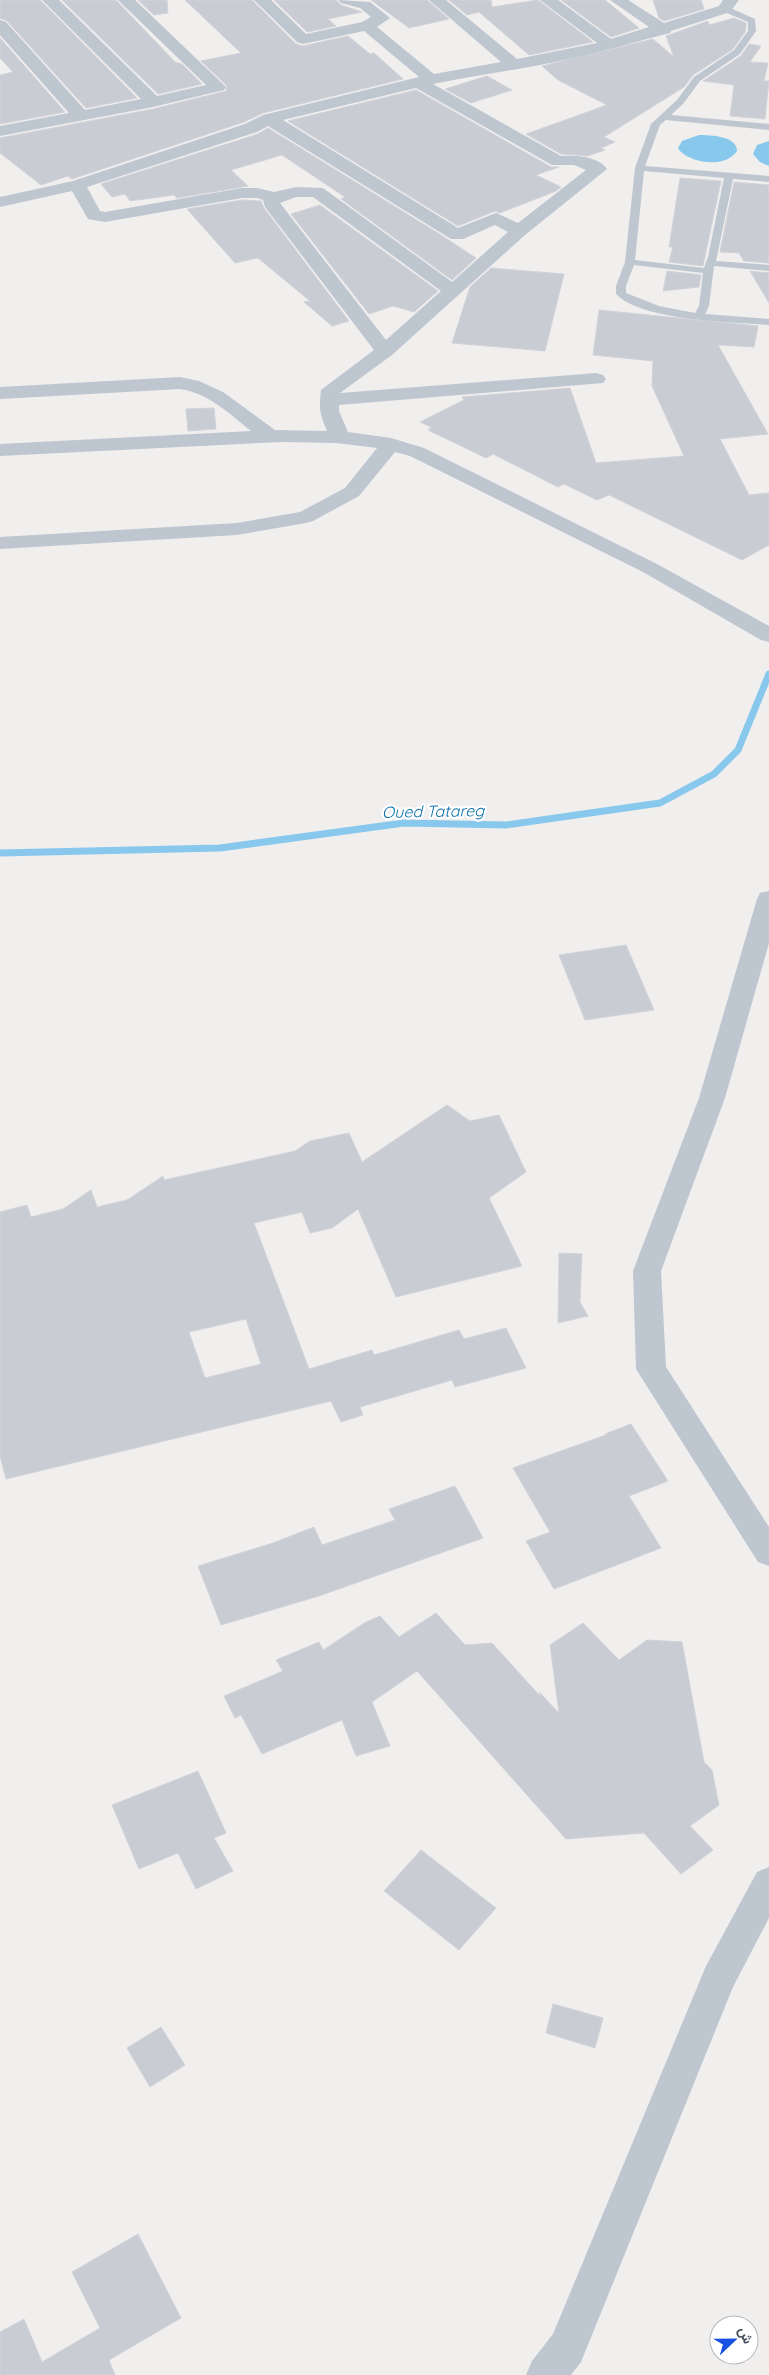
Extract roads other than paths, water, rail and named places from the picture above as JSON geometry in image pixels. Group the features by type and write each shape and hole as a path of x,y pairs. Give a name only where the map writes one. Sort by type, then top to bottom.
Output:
{"street":[{"path":"50,0 153,102"},
{"path":"6,125 81,116 218,87 126,0"},
{"path":"262,0 303,39 367,26 382,18 365,5 346,0"},
{"path":"437,0 515,65"},
{"path":"548,0 609,45"},
{"path":"618,0 664,30"},
{"path":"0,202 77,185 251,128 269,119 425,81 515,65 609,45 664,30 728,5"},
{"path":"0,25 81,116"},
{"path":"340,437 328,411 330,390 385,351 519,231 598,169 576,160 558,161 425,81 367,26"},
{"path":"269,119 458,235 496,218 519,231"},
{"path":"77,185 94,215 105,217 254,191 272,198 296,192 317,192 453,291"},
{"path":"272,198 271,203 385,351"},
{"path":"328,400 596,379"},
{"path":"0,393 180,383 194,384 208,390 270,436"},
{"path":"0,450 270,436 340,437 391,444 417,452 650,568 769,635"},
{"path":"0,543 237,530 306,517 352,492 391,444"},
{"path":"769,899 712,1098 647,1271 651,1369 769,1553"},
{"path":"546,2375 567,2348 718,1978 769,1883"}],"lane":[{"path":"728,5 752,20 752,31 737,52 697,80 680,102 656,124 640,168 630,262 621,286 621,294 651,307 699,316 769,322"},
{"path":"664,117 769,127"},
{"path":"640,168 769,179"},
{"path":"699,316 704,306 709,267 713,257 729,176"},
{"path":"630,262 709,267 769,268"}],"water":[{"path":"699,135 728,139 736,146 737,151 725,160 709,162 693,159 680,151 678,148 682,141"},
{"path":"769,141 769,166 760,162 753,154 757,145"}],"waterway":[{"name":"Oued Tatareg","path":"0,853 220,848 404,823 506,825 660,803 714,774 738,750 769,674"}]}
